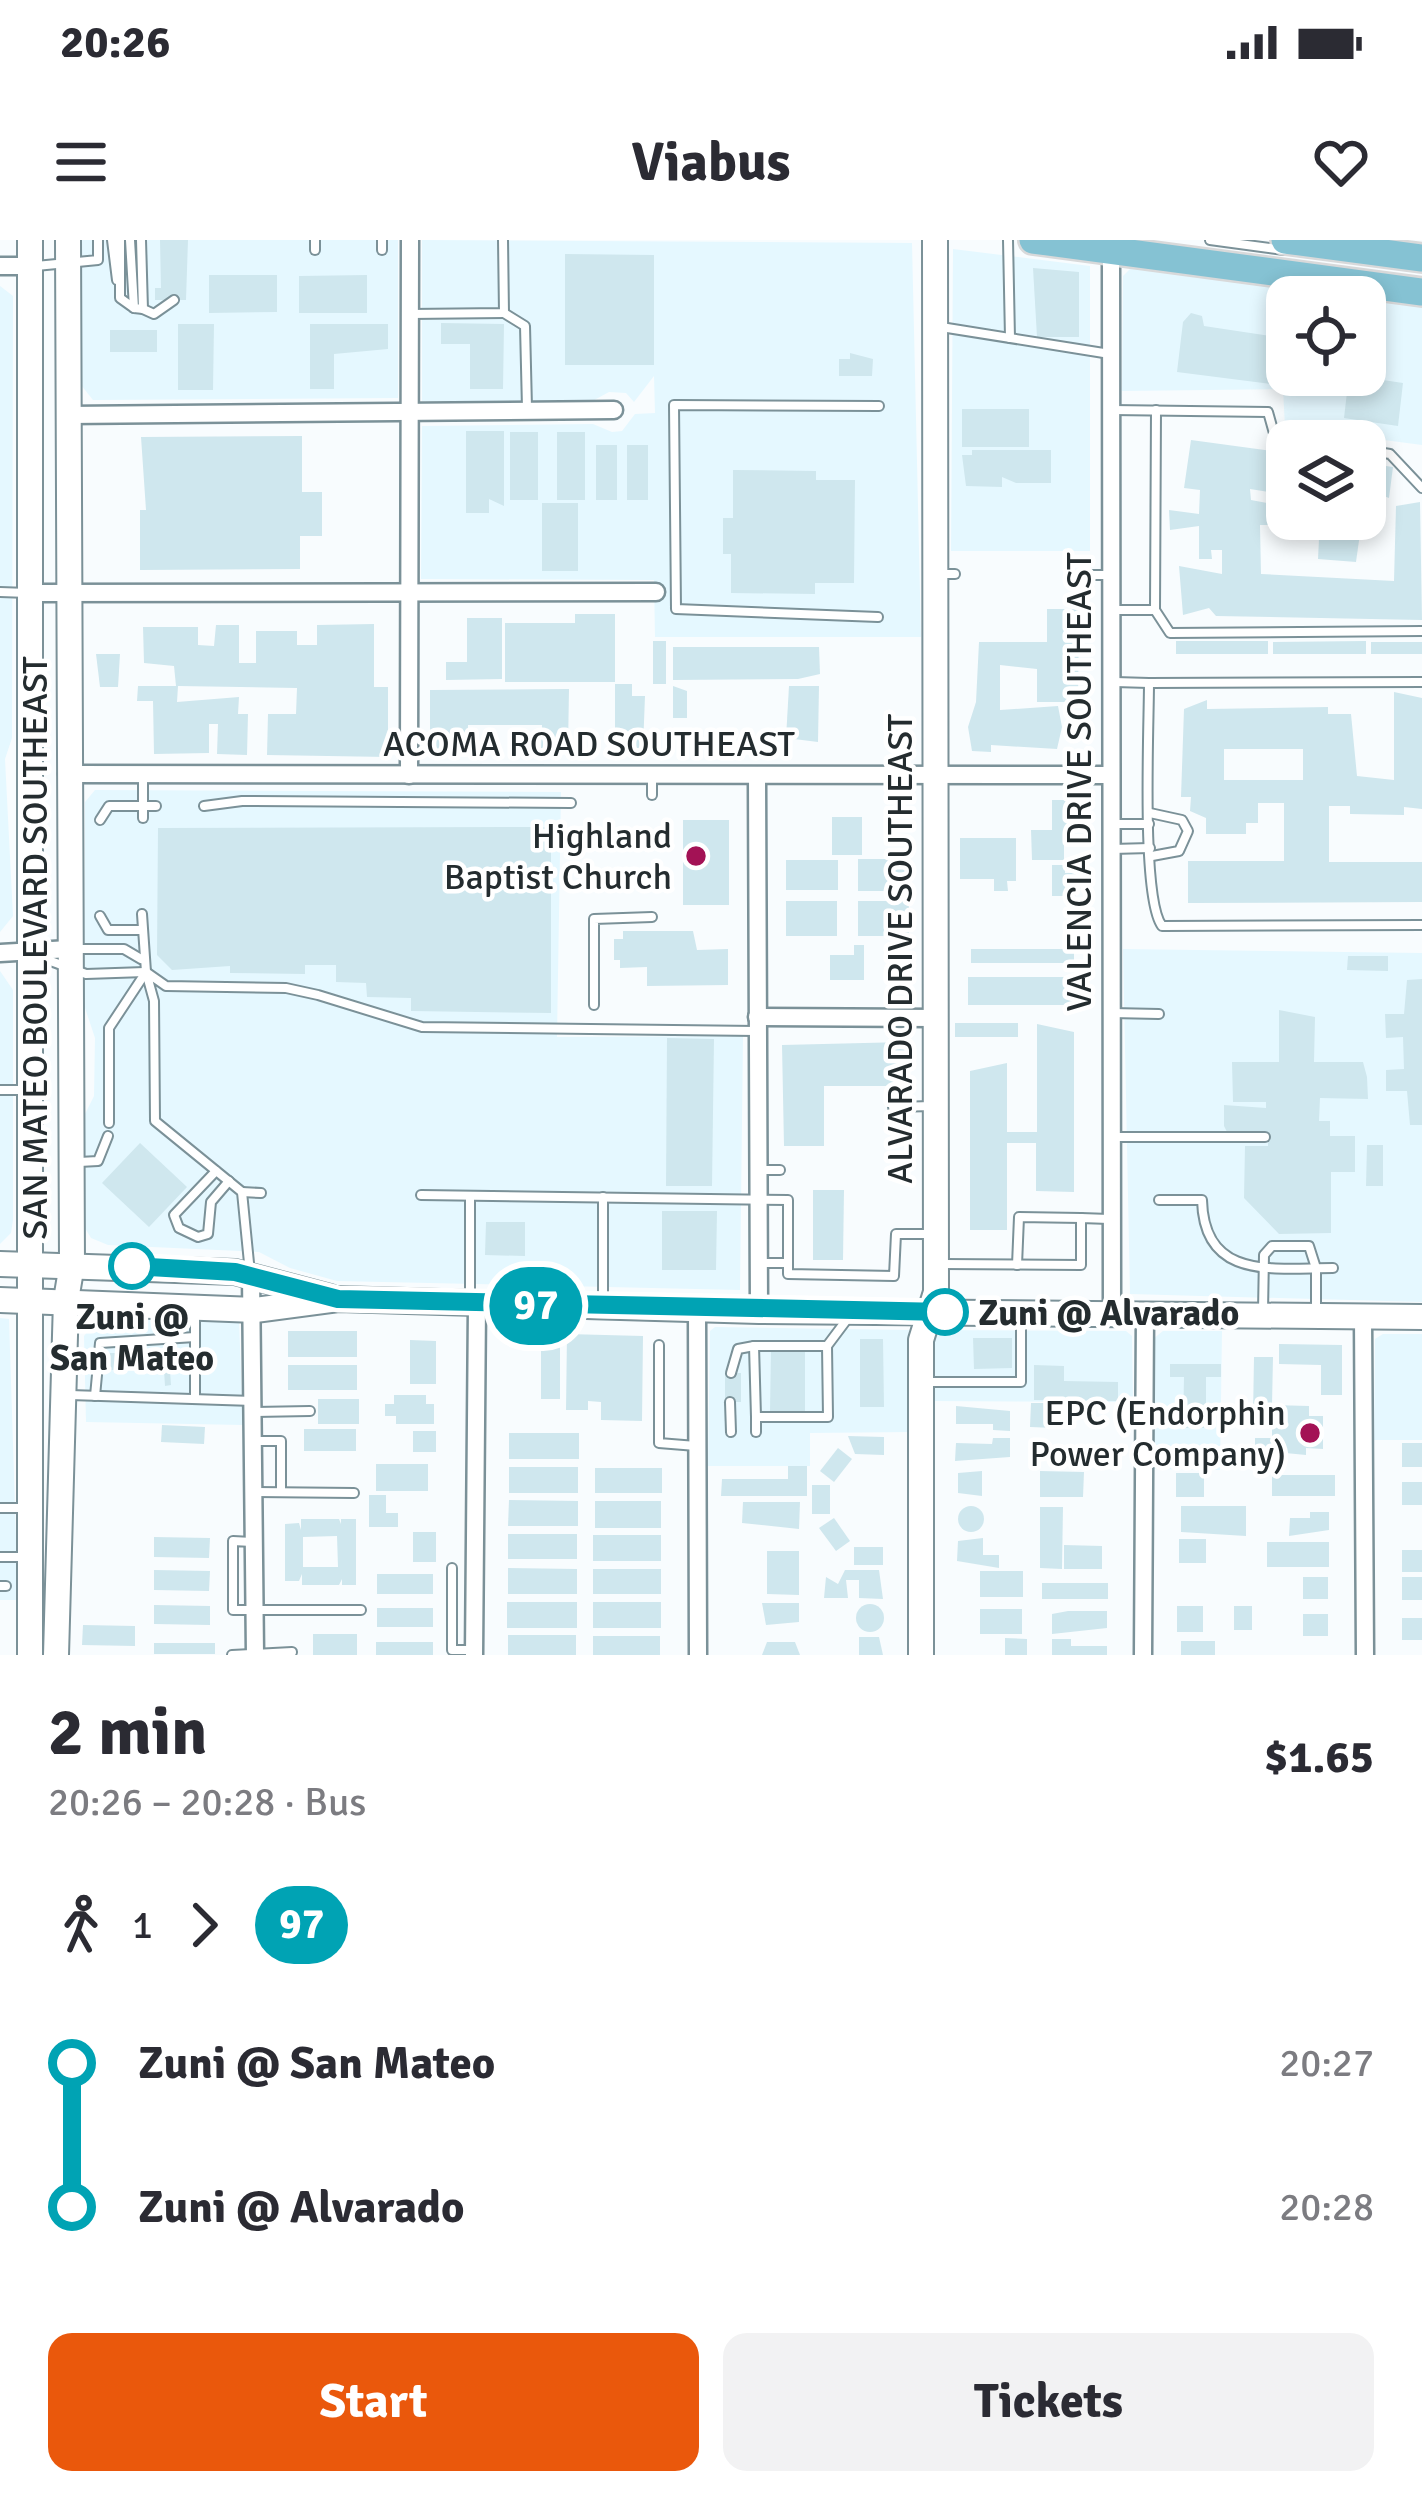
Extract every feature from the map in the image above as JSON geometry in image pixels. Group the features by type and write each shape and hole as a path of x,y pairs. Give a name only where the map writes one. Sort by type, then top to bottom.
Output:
{"main road":[{"path":"1034,240 1422,292"},
{"path":"1285,240 1422,258"}],"street":[{"name":"SAN MATEO BOULEVARD SOUTHEAST","path":"30,240 30,1655"},
{"name":"SAN MATEO BOULEVARD SOUTHEAST","path":"56,1655 66,1300 72,1264 68,240"},
{"path":"409,775 410,240"},
{"name":"ALVARADO DRIVE SOUTHEAST","path":"921,1655 921,1340 935,1264 936,776 945,574 935,240"},
{"name":"VALENCIA DRIVE SOUTHEAST","path":"1111,251 1112,1313"},
{"path":"0,266 30,266"},
{"path":"68,415 614,410"},
{"path":"30,593 656,592"},
{"name":"ACOMA ROAD SOUTHEAST","path":"68,774 409,775 652,787 757,777 1110,775"},
{"path":"757,777 753,1015 759,1310"},
{"path":"0,953 69,960"},
{"path":"753,1015 935,1018"},
{"path":"0,1264 250,1275 338,1299"},
{"path":"250,1275 255,1653"},
{"path":"0,1300 254,1310 338,1299 697,1309 1422,1318"},
{"path":"473,1305 475,1653"},
{"path":"697,1309 698,1655"},
{"path":"1143,1655 1145,1314"},
{"path":"1363,1317 1365,1655"}],"lane":[{"path":"30,266 98,260 98,240"},
{"path":"116,240 120,298 154,314 174,300"},
{"path":"130,240 129,297 139,308"},
{"path":"139,308 141,240"},
{"path":"503,240 504,313"},
{"path":"1008,240 1010,338"},
{"path":"1210,240 1422,268"},
{"path":"410,314 504,313 525,326 526,413"},
{"path":"935,326 1111,355"},
{"path":"878,616 676,609 671,454 674,405 879,406"},
{"path":"1111,410 1268,412 1270,420"},
{"path":"1156,410 1155,610 1170,633 1422,631"},
{"path":"1386,453 1422,488"},
{"path":"1085,575 1110,575"},
{"path":"0,592 30,593"},
{"path":"1110,610 1155,610"},
{"path":"1110,682 1422,682"},
{"path":"1150,683 1154,916 1162,926 1422,926"},
{"path":"142,818 143,775"},
{"path":"204,806 242,801 571,803"},
{"path":"100,820 110,806 156,806"},
{"path":"1110,824 1150,818 1182,820 1188,830 1179,851 1110,849"},
{"path":"142,914 142,960 154,1001 155,1120 242,1192 261,1192"},
{"path":"100,916 108,930 142,930"},
{"path":"594,1005 594,919 652,917"},
{"path":"69,960 124,950 142,960"},
{"path":"69,960 146,972 166,986 286,988 422,1027 753,1015"},
{"path":"109,1123 110,1028 146,972"},
{"path":"1111,1013 1159,1014"},
{"path":"0,1090 29,1090"},
{"path":"893,1107 935,1106"},
{"path":"71,1162 98,1162 108,1136"},
{"path":"1112,1137 1265,1138"},
{"path":"758,1169 780,1169"},
{"path":"216,1171 174,1215 179,1228 198,1237 208,1234 211,1202 229,1181"},
{"path":"242,1192 250,1275"},
{"path":"421,1195 788,1200 788,1274 895,1276 896,1234 935,1234"},
{"path":"470,1196 473,1305"},
{"path":"603,1197 603,1307"},
{"path":"1159,1200 1202,1200 1211,1240 1232,1261 1263,1268 1333,1268"},
{"path":"1017,1264 1019,1217 1112,1219"},
{"path":"935,1264 1081,1265 1081,1218"},
{"path":"1263,1316 1265,1249 1302,1245 1314,1254 1316,1316"},
{"path":"759,1263 788,1263"},
{"path":"195,1307 195,1399"},
{"path":"756,1417 829,1417 827,1346 816,1311"},
{"path":"827,1346 854,1311"},
{"path":"921,1382 1021,1382 1022,1312"},
{"path":"94,1396 100,1343 195,1337"},
{"path":"659,1345 658,1443 698,1446"},
{"path":"754,1346 756,1432"},
{"path":"731,1373 738,1349 827,1346"},
{"path":"63,1395 195,1399 310,1411"},
{"path":"730,1402 731,1432"},
{"path":"255,1441 281,1441 281,1492"},
{"path":"255,1492 354,1493"},
{"path":"0,1508 31,1508"},
{"path":"255,1542 233,1541 233,1610 361,1610"},
{"path":"0,1557 32,1557"},
{"path":"452,1568 452,1650 475,1653"},
{"path":"233,1576 255,1576"},
{"path":"452,1583 475,1583"},
{"path":"452,1613 475,1613"},
{"path":"232,1655 292,1652"}],"shaded area":[{"path":"82,240 398,240 398,398 93,400 81,385"},
{"path":"422,240 912,243 921,637 655,637 654,580 421,579 422,426 593,424 612,432 622,431 635,414 655,413 654,376 634,402 626,393 609,392 587,404 422,401"},
{"path":"953,249 1090,266 1090,551 951,551"},
{"path":"1135,264 1266,281 1266,389 1122,391 1123,276"},
{"path":"0,286 13,296 12,738 5,759 13,916 0,932"},
{"path":"1386,297 1422,302 1422,445 1386,440 1386,420 1285,420 1283,396 1386,396"},
{"path":"95,790 561,792 557,1037 743,1036 740,1290 337,1281 290,1268 259,1252 108,1245 91,1238 85,1228 84,1116 94,1096 95,1038 84,1005 85,802"},
{"path":"1123,949 1422,953 1422,1302 1130,1294"},
{"path":"0,971 13,990 13,1220 11,1233 0,1244"},
{"path":"0,1318 9,1319 18,1600 0,1600"},
{"path":"99,1318 239,1320 243,1425 86,1422 84,1336"},
{"path":"715,1327 909,1330 910,1432 810,1433 810,1466 708,1466 710,1331"},
{"path":"934,1330 1126,1331 1132,1336 1133,1402 930,1401"},
{"path":"1163,1331 1222,1331 1220,1470 1152,1469 1153,1339"},
{"path":"1383,1334 1422,1334 1422,1440 1374,1440 1375,1339"}],"building":[{"path":"160,240 188,240 186,300 155,300 155,288 161,288"},
{"path":"565,254 654,255 654,365 565,365"},
{"path":"1033,268 1079,272 1079,337 1037,337"},
{"path":"209,275 277,275 277,312 209,313"},
{"path":"367,275 367,313 299,313 299,276"},
{"path":"1191,313 1202,316 1204,326 1266,335 1266,383 1177,372 1183,322"},
{"path":"441,323 504,324 503,389 470,389 470,344 441,344"},
{"path":"178,324 214,324 213,390 178,390"},
{"path":"310,324 388,324 388,349 334,354 334,389 310,389"},
{"path":"110,330 157,330 157,352 110,352"},
{"path":"850,353 873,359 872,376 839,376 839,359 850,359"},
{"path":"1386,380 1403,383 1398,426 1386,424 1386,420 1344,418 1347,396 1386,396"},
{"path":"962,409 1029,409 1029,447 962,447"},
{"path":"466,431 504,431 504,506 489,499 489,513 466,513"},
{"path":"510,432 538,432 538,500 510,500"},
{"path":"557,432 585,432 585,500 557,500"},
{"path":"302,436 302,492 322,492 322,536 300,536 300,569 140,570 140,510 146,510 141,437"},
{"path":"1191,440 1266,450 1266,492 1250,489 1251,500 1266,503 1266,525 1260,525 1261,574 1394,581 1396,506 1420,502 1422,620 1216,616 1209,608 1183,615 1179,566 1222,574 1222,550 1211,550 1212,559 1199,559 1199,526 1170,530 1169,510 1199,514 1200,490 1184,488"},
{"path":"596,445 617,445 617,500 596,500"},
{"path":"627,445 648,445 648,500 627,500"},
{"path":"972,450 1051,450 1051,483 1016,483 1002,477 1002,487 966,486 962,455 972,455"},
{"path":"1386,466 1393,467 1386,497"},
{"path":"733,470 816,471 816,480 855,480 854,583 815,583 815,594 731,593 731,554 723,554 723,518 733,518"},
{"path":"542,503 578,503 578,571 542,571"},
{"path":"1319,540 1359,540 1356,562 1318,559"},
{"path":"1047,609 1079,609 1078,702 1037,702 1037,669 1000,665 1000,710 1058,706 1062,727 1057,749 991,745 991,752 972,751 968,727 976,702 979,642 1047,642"},
{"path":"575,614 615,614 615,682 505,682 505,623 575,623"},
{"path":"467,618 502,618 502,679 446,680 446,662 467,662"},
{"path":"374,624 374,687 388,687 388,757 267,755 268,714 296,714 297,688 178,686 177,702 239,697 238,714 248,714 247,755 217,754 218,724 209,724 209,753 154,754 153,701 137,701 138,686 176,686 174,666 144,663 143,627 198,627 198,645 214,646 216,625 239,625 239,663 256,663 256,631 297,631 297,645 317,645 317,625"},
{"path":"653,641 666,641 666,684 653,684"},
{"path":"1176,641 1268,641 1268,654 1176,654"},
{"path":"1366,641 1366,654 1273,654 1273,642"},
{"path":"1371,642 1422,642 1422,654 1371,654"},
{"path":"673,647 819,647 820,674 798,679 673,680"},
{"path":"96,654 120,654 118,687 100,687"},
{"path":"615,684 632,684 632,696 645,696 643,748 615,748"},
{"path":"673,686 687,691 687,718 673,718"},
{"path":"789,686 819,686 818,742 786,738"},
{"path":"569,689 568,748 541,748 542,725 468,725 467,755 430,755 430,690"},
{"path":"1394,692 1422,698 1422,809 1404,807 1404,815 1350,814 1350,806 1329,806 1329,862 1422,862 1422,902 1188,903 1188,861 1284,861 1284,803 1258,803 1258,823 1246,823 1246,834 1206,834 1206,818 1190,811 1191,797 1181,797 1184,709 1207,700 1207,709 1328,707 1328,714 1351,714 1357,776 1394,780","holes":["1224,749 1303,749 1303,780 1224,780"]},
{"path":"1052,800 1080,800 1080,829 1064,829 1064,860 1032,860 1031,830 1052,830"},
{"path":"832,817 862,817 862,855 832,855"},
{"path":"683,820 729,820 729,905 683,905"},
{"path":"551,827 551,1013 411,1011 411,998 367,997 366,983 336,982 336,965 305,965 305,974 230,973 230,966 172,970 157,955 158,828"},
{"path":"960,838 1016,838 1016,881 1007,881 1008,891 994,891 994,879 960,879"},
{"path":"858,859 909,859 909,891 858,891"},
{"path":"786,860 838,860 838,890 786,890"},
{"path":"1052,865 1065,865 1065,873 1076,873 1076,896 1052,896"},
{"path":"786,901 837,901 837,936 786,936"},
{"path":"858,901 909,901 909,936 858,936"},
{"path":"623,931 693,931 697,950 728,949 728,985 647,986 647,967 620,968 620,960 614,960 614,939 623,939"},
{"path":"854,945 864,945 864,980 830,980 830,955 854,955"},
{"path":"971,949 1074,949 1074,963 971,963"},
{"path":"1348,956 1388,956 1388,971 1347,970"},
{"path":"968,977 1077,977 1077,1005 968,1005"},
{"path":"1422,979 1422,1125 1410,1125 1407,1091 1386,1091 1386,1070 1404,1069 1403,1037 1386,1038 1385,1014 1404,1014 1407,980"},
{"path":"1279,1010 1315,1017 1314,1062 1363,1062 1367,1077 1368,1099 1320,1098 1319,1121 1330,1121 1330,1136 1355,1136 1355,1172 1331,1172 1331,1233 1279,1234 1244,1198 1245,1146 1268,1146 1268,1134 1228,1134 1224,1126 1224,1105 1266,1108 1266,1102 1233,1102 1232,1062 1279,1062"},
{"path":"955,1023 1018,1023 1018,1037 955,1037"},
{"path":"1037,1024 1074,1032 1074,1192 1036,1191 1036,1143 1007,1143 1007,1230 970,1230 970,1071 1007,1063 1007,1132 1037,1132"},
{"path":"667,1038 714,1039 712,1186 666,1186"},
{"path":"905,1042 904,1086 824,1086 824,1146 784,1146 782,1045"},
{"path":"140,1143 187,1187 149,1227 102,1183"},
{"path":"1367,1145 1383,1145 1383,1186 1366,1186"},
{"path":"813,1190 844,1190 843,1260 813,1260"},
{"path":"662,1211 717,1211 716,1270 662,1270"},
{"path":"486,1222 525,1222 525,1256 485,1255"},
{"path":"288,1331 357,1331 357,1357 288,1357"},
{"path":"567,1334 643,1336 642,1421 601,1420 601,1402 588,1401 588,1410 566,1410"},
{"path":"973,1338 1012,1338 1012,1368 974,1369"},
{"path":"860,1339 883,1339 884,1407 860,1407"},
{"path":"410,1340 436,1341 436,1384 410,1384"},
{"path":"1279,1344 1342,1345 1342,1395 1321,1395 1321,1365 1279,1364"},
{"path":"541,1346 560,1346 560,1399 541,1399"},
{"path":"771,1349 805,1349 805,1411 770,1411"},
{"path":"108,1353 211,1353 211,1371 170,1371 171,1385 165,1386 164,1370 108,1370"},
{"path":"1254,1357 1273,1357 1272,1405 1309,1406 1309,1416 1323,1416 1323,1449 1306,1448 1306,1455 1255,1450 1255,1438 1272,1438 1272,1416 1253,1416"},
{"path":"1170,1364 1221,1364 1221,1377 1206,1377 1206,1428 1183,1428 1184,1377 1170,1377"},
{"path":"288,1365 357,1365 357,1390 288,1390"},
{"path":"1034,1365 1064,1366 1064,1381 1118,1382 1118,1401 1034,1400"},
{"path":"725,1373 741,1373 741,1402 725,1402"},
{"path":"394,1395 426,1395 426,1404 434,1404 434,1424 396,1424 396,1416 385,1416 385,1404 394,1404"},
{"path":"318,1399 359,1399 359,1424 318,1424"},
{"path":"1031,1403 1047,1403 1047,1413 1055,1414 1055,1428 1030,1427"},
{"path":"956,1406 1010,1411 1010,1431 993,1430 993,1424 956,1424"},
{"path":"162,1425 205,1427 204,1444 161,1442"},
{"path":"304,1429 356,1429 356,1451 304,1451"},
{"path":"413,1431 436,1431 436,1452 413,1452"},
{"path":"509,1433 579,1433 579,1459 509,1459"},
{"path":"848,1436 884,1437 884,1455 855,1454"},
{"path":"993,1438 1010,1438 1010,1457 955,1461 956,1443 992,1444"},
{"path":"1402,1443 1422,1443 1422,1467 1402,1467"},
{"path":"838,1448 852,1459 834,1482 820,1471"},
{"path":"376,1464 428,1464 428,1491 376,1491"},
{"path":"788,1466 807,1466 807,1496 721,1496 722,1479 788,1479"},
{"path":"509,1467 578,1467 578,1493 509,1493"},
{"path":"595,1468 662,1468 662,1493 595,1493"},
{"path":"982,1471 982,1496 958,1493 958,1473"},
{"path":"1040,1471 1084,1472 1083,1497 1040,1497"},
{"path":"1176,1473 1204,1473 1204,1497 1176,1497"},
{"path":"1272,1475 1335,1475 1335,1496 1272,1496"},
{"path":"1402,1482 1422,1482 1422,1505 1402,1505"},
{"path":"812,1485 830,1485 830,1514 812,1514"},
{"path":"369,1495 386,1495 386,1513 398,1513 398,1527 369,1527"},
{"path":"509,1500 578,1501 578,1526 508,1526"},
{"path":"595,1501 661,1501 661,1528 595,1528"},
{"path":"743,1502 800,1502 799,1529 742,1523"},
{"path":"971,1506 984,1519 971,1532 958,1519"},
{"path":"1181,1506 1246,1506 1246,1536 1181,1532"},
{"path":"1040,1507 1063,1507 1062,1569 1040,1568"},
{"path":"1310,1512 1329,1512 1329,1530 1289,1536 1290,1518 1310,1518"},
{"path":"834,1518 850,1541 836,1551 819,1528"},
{"path":"301,1519 339,1519 341,1524 341,1519 356,1519 356,1585 342,1585 342,1579 339,1585 302,1585 302,1574 299,1581 285,1581 285,1524 299,1523 301,1530","holes":["337,1536 338,1567 303,1567 303,1537"]},
{"path":"413,1532 436,1532 436,1562 413,1562"},
{"path":"508,1534 577,1534 577,1559 508,1559"},
{"path":"593,1535 661,1535 661,1561 593,1561"},
{"path":"154,1537 210,1538 209,1558 154,1557"},
{"path":"983,1538 983,1555 999,1555 999,1568 957,1561 958,1541"},
{"path":"1179,1539 1206,1539 1206,1563 1179,1563"},
{"path":"1267,1542 1329,1542 1329,1567 1267,1567"},
{"path":"1064,1545 1102,1546 1102,1569 1064,1569"},
{"path":"854,1547 883,1547 883,1565 854,1565"},
{"path":"1402,1550 1422,1550 1422,1572 1402,1572"},
{"path":"767,1551 799,1551 799,1595 767,1594"},
{"path":"508,1568 577,1569 577,1594 508,1594"},
{"path":"593,1569 661,1569 661,1594 593,1594"},
{"path":"154,1570 210,1571 209,1591 154,1590"},
{"path":"845,1570 879,1570 883,1599 859,1598 859,1580 846,1580 848,1598 824,1598 826,1577 838,1584"},
{"path":"980,1571 1023,1571 1023,1597 980,1597"},
{"path":"377,1574 433,1574 433,1594 377,1594"},
{"path":"1303,1577 1328,1577 1328,1599 1303,1599"},
{"path":"1402,1577 1422,1577 1422,1600 1402,1600"},
{"path":"1042,1583 1108,1583 1108,1599 1042,1599"},
{"path":"507,1602 577,1602 577,1628 507,1628"},
{"path":"593,1602 661,1602 661,1628 593,1628"},
{"path":"762,1603 799,1603 799,1622 766,1625"},
{"path":"870,1604 880,1608 884,1618 880,1628 870,1632 860,1628 856,1618 860,1608"},
{"path":"154,1605 210,1606 210,1625 154,1624"},
{"path":"1177,1606 1203,1606 1203,1632 1177,1632"},
{"path":"1234,1606 1252,1606 1252,1630 1234,1630"},
{"path":"377,1608 433,1608 433,1627 377,1627"},
{"path":"980,1609 1022,1609 1022,1634 980,1634"},
{"path":"1107,1611 1107,1628 1052,1634 1052,1614"},
{"path":"1303,1614 1328,1614 1328,1636 1303,1636"},
{"path":"1402,1618 1422,1618 1422,1640 1402,1640"},
{"path":"83,1625 135,1626 135,1646 82,1645"},
{"path":"313,1634 357,1634 357,1655 313,1655"},
{"path":"508,1635 576,1635 576,1655 508,1655"},
{"path":"593,1636 660,1636 660,1655 593,1655"},
{"path":"859,1637 879,1637 883,1655 859,1655"},
{"path":"1005,1638 1027,1639 1027,1655 1005,1655"},
{"path":"1052,1639 1071,1639 1071,1646 1107,1646 1107,1655 1052,1655"},
{"path":"1181,1641 1215,1641 1215,1655 1181,1655"},
{"path":"376,1642 433,1642 433,1655 376,1655"},
{"path":"767,1642 795,1642 800,1655 762,1655"},
{"path":"154,1643 215,1643 215,1654 154,1654"}],"bus line":[{"name":"97","path":"132,1266 235,1272 338,1299 945,1312"}],"place":[{"name":"Highland Baptist Church","path":"696,856"},
{"name":"Zuni @ San Mateo","path":"132,1266"},
{"name":"Zuni @ Alvarado","path":"945,1312"},
{"name":"EPC (Endorphin Power Company)","path":"1310,1433"}]}
